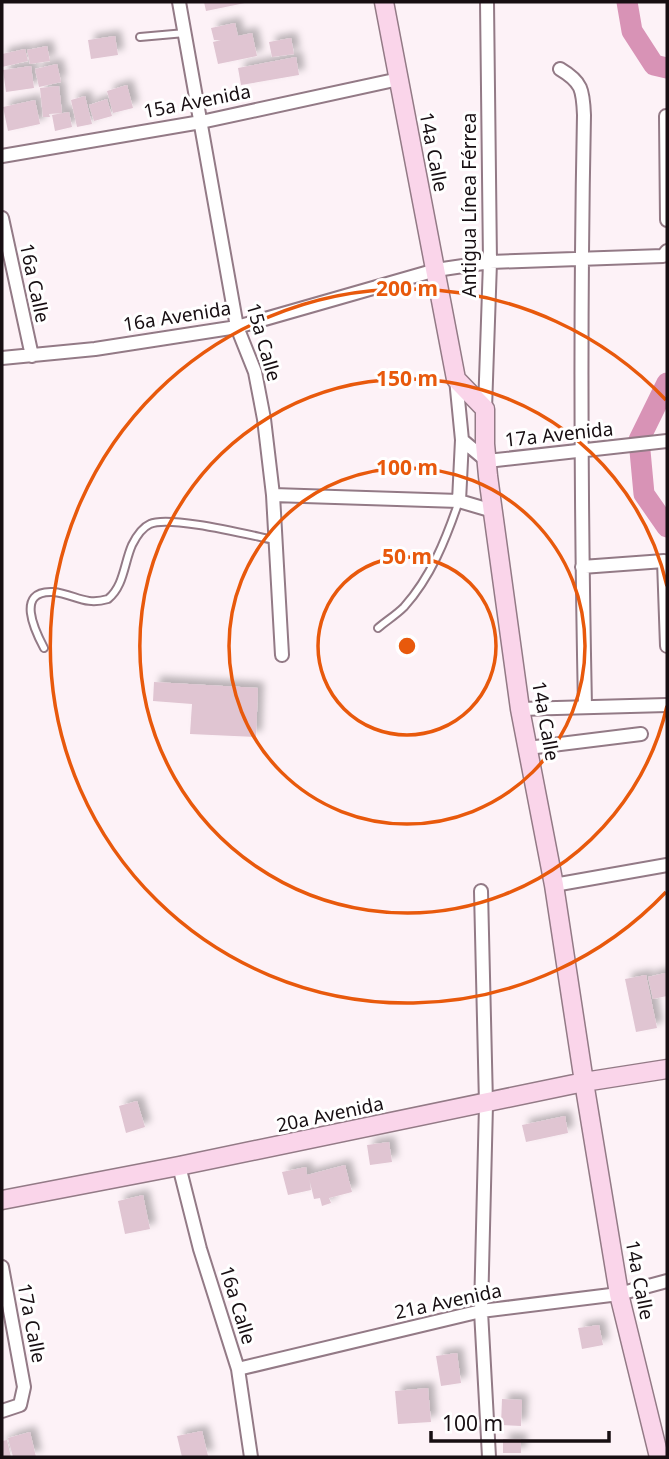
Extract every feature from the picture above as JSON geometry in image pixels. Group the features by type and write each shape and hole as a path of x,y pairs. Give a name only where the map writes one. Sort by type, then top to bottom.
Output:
{"street":[{"name":"15a Calle","path":"179,2 237,327 255,372 264,419 274,495 274,540 282,655"},
{"name":"14a Calle","path":"384,2 456,379"},
{"name":"Antigua Línea Férrea","path":"485,409 490,262 487,2"},
{"path":"560,69 576,78 583,94 581,261 585,707"},
{"name":"15a Avenida","path":"2,156 201,122 399,79"},
{"path":"666,116 667,220"},
{"name":"16a Calle","path":"2,218 32,356"},
{"name":"16a Avenida","path":"2,358 95,349 237,327 436,270 490,262 581,261 663,256 667,251"},
{"path":"456,379 485,409"},
{"path":"456,379 462,440 460,501"},
{"name":"14a Calle","path":"485,409 487,461 520,709 554,885 619,1294 659,1457"},
{"name":"17a Avenida","path":"462,440 487,461 667,441"},
{"path":"274,495 460,501 493,511"},
{"path":"582,567 664,561 667,646"},
{"path":"520,709 667,705"},
{"path":"528,748 641,734"},
{"path":"554,885 667,866"},
{"path":"481,891 486,1104 481,1311 489,1457"},
{"name":"20a Avenida","path":"2,1200 179,1167 584,1082 667,1069"},
{"name":"16a Calle","path":"179,1167 200,1249 238,1369 251,1457"},
{"name":"17a Calle","path":"2,1267 24,1387 20,1405 2,1411"},
{"name":"21a Avenida","path":"238,1369 481,1311 619,1294 667,1280"}],"lane":[{"path":"140,37 185,33"},
{"path":"378,628 403,608 431,569 460,501"},
{"path":"44,648 33,628 31,603 46,592 89,602 108,599 119,585 135,539 150,524 169,521 274,540"}],"building":[{"path":"204,2 245,2 245,3 206,11"},
{"path":"235,23 238,36 252,33 257,56 218,64 213,42 221,40 214,40 211,28"},
{"path":"115,36 118,55 91,59 88,40"},
{"path":"291,38 294,54 272,57 269,42"},
{"path":"47,46 50,61 30,64 27,50"},
{"path":"25,49 28,61 2,67 2,54"},
{"path":"296,57 299,75 241,85 238,68"},
{"path":"57,64 61,82 39,87 35,69"},
{"path":"31,66 34,88 6,92 3,70"},
{"path":"127,85 133,108 113,113 107,91"},
{"path":"59,86 62,113 43,117 40,88"},
{"path":"85,96 92,124 77,127 71,100"},
{"path":"107,99 112,116 94,121 89,105"},
{"path":"35,100 40,124 8,131 3,107"},
{"path":"69,112 72,127 55,131 52,115"},
{"path":"154,682 258,688 256,737 190,734 192,704 153,701"},
{"path":"665,973 667,996 653,999 648,977"},
{"path":"646,975 657,1028 636,1032 625,979"},
{"path":"137,1101 145,1127 126,1133 119,1106"},
{"path":"565,1116 568,1133 526,1142 522,1125"},
{"path":"389,1142 392,1162 370,1165 367,1145"},
{"path":"345,1165 352,1192 329,1198 331,1203 322,1206 320,1198 314,1199 309,1178 311,1190 288,1195 282,1172 306,1167 307,1175"},
{"path":"143,1195 150,1229 125,1234 118,1201"},
{"path":"599,1325 603,1345 582,1349 578,1328"},
{"path":"457,1353 461,1383 441,1386 436,1356"},
{"path":"428,1388 431,1422 398,1424 395,1391"},
{"path":"502,1399 522,1400 521,1426 501,1425"},
{"path":"202,1431 208,1456 182,1457 177,1436"},
{"path":"30,1432 36,1457 13,1457 8,1438"},
{"path":"503,1439 521,1439 521,1453 503,1453"},
{"path":"7,1440 11,1457 2,1457 2,1441"}],"waterway":[{"path":"627,2 632,31 654,65 667,68"},
{"path":"667,383 639,440 644,494 667,527"}]}
